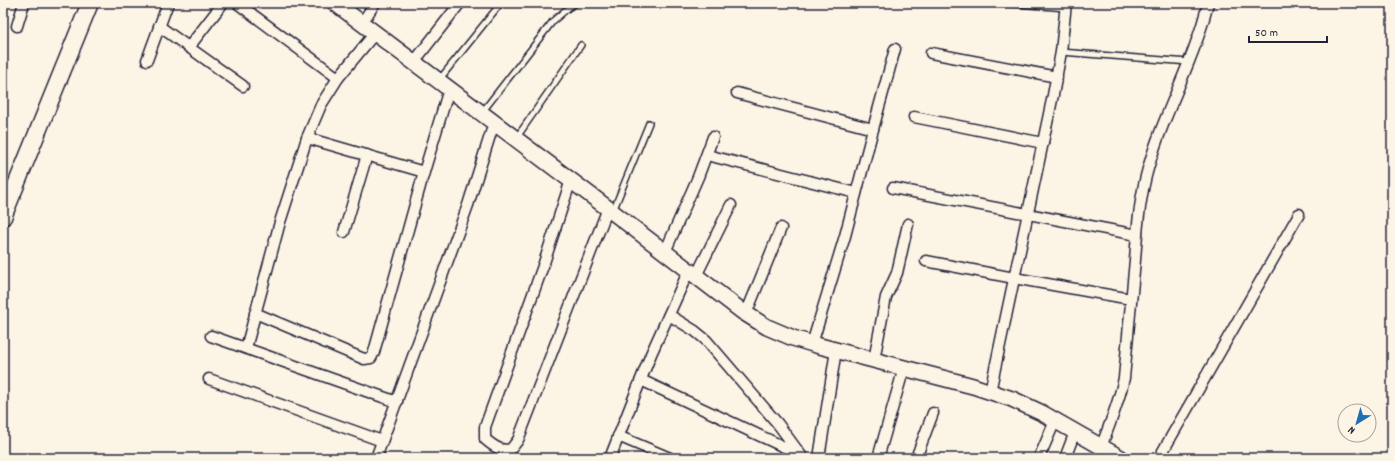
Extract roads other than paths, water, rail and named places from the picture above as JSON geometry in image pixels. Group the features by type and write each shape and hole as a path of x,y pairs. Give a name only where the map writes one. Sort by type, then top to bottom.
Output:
{"main road":[{"path":"3,217 90,3"}],"street":[{"path":"17,26 24,3"},
{"path":"146,60 168,3"},
{"path":"189,47 223,3"},
{"path":"237,3 338,78"},
{"path":"335,3 494,124 571,180 746,314 767,327 812,344 904,368 1012,399 1055,420 1121,458"},
{"path":"362,23 375,3"},
{"path":"414,62 460,3"},
{"path":"1101,447 1121,394 1124,378 1137,236 1141,200 1146,176 1156,144 1190,62 1202,28 1208,3"},
{"path":"990,392 1057,77 1066,5"},
{"path":"159,26 243,86"},
{"path":"246,348 280,222 307,138 321,104 338,78 375,33"},
{"path":"812,344 845,236 895,49"},
{"path":"931,53 1057,77"},
{"path":"255,313 364,359 371,358 374,352 424,172 443,85"},
{"path":"737,93 873,129"},
{"path":"914,117 1043,143"},
{"path":"376,458 468,205 494,124"},
{"path":"665,252 707,155 713,137"},
{"path":"307,138 424,172"},
{"path":"344,232 367,155"},
{"path":"707,155 856,193"},
{"path":"571,180 543,266 485,427 485,439 499,449 512,449 518,440 610,210"},
{"path":"894,188 1137,236"},
{"path":"610,458 640,380 668,315 731,205"},
{"path":"1159,458 1299,214"},
{"path":"874,360 886,297 897,272 908,224"},
{"path":"746,314 781,228"},
{"path":"926,261 1131,299"},
{"path":"668,315 685,324 706,340 778,424 802,457"},
{"path":"211,336 397,402"},
{"path":"819,458 836,350"},
{"path":"878,458 904,368"},
{"path":"209,379 382,441"},
{"path":"640,380 802,457"},
{"path":"916,458 933,413"},
{"path":"1039,458 1055,420"},
{"path":"1065,458 1075,432"},
{"path":"618,436 670,458"}],"lane":[{"path":"443,85 501,3"},
{"path":"481,113 553,21 576,3"},
{"path":"1004,3 1066,5"},
{"path":"515,139 581,45"},
{"path":"1061,52 1190,62"},
{"path":"610,210 649,123"}]}
